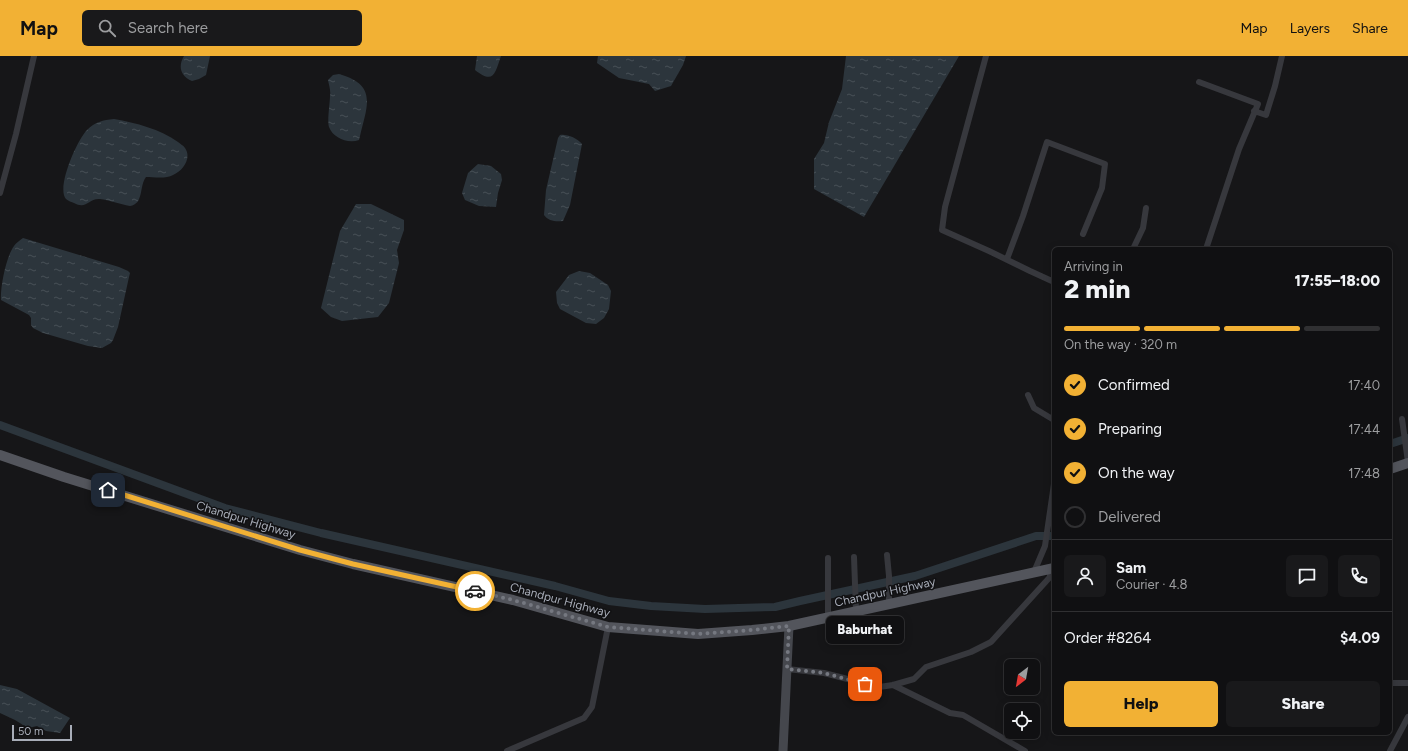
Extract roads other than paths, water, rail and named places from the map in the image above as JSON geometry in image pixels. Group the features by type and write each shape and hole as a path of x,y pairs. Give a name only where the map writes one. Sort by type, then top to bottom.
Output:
{"main road":[{"name":"Chandpur Highway","path":"0,455 78,481 300,550 353,564 513,600 608,627 698,634 789,626 1052,568"},
{"path":"1392,468 1408,463"},
{"path":"783,751 789,626"}],"street":[{"path":"0,193 16,134 34,56"},
{"path":"986,56 947,201 942,230 1052,281"},
{"path":"1254,112 1266,115 1276,86 1282,56"},
{"path":"1199,82 1258,104 1239,149 1207,247"},
{"path":"1006,259 1023,216 1047,142 1105,164 1102,188 1083,234"},
{"path":"1134,247 1143,228 1146,208"},
{"path":"1028,394 1034,408 1052,419"},
{"path":"1402,418 1407,446 1408,463"},
{"path":"1034,572 1045,546 1052,498"},
{"path":"887,555 889,604"},
{"path":"854,557 856,611"},
{"path":"828,558 828,617"},
{"path":"787,669 824,673 879,687 914,679 926,667 971,652 991,642 1050,577 1052,568"},
{"path":"507,751 584,718 592,707 608,627"},
{"path":"1392,683 1408,683"},
{"path":"893,685 950,713 963,715 1025,751"},
{"path":"1390,751 1408,717"}],"water":[{"path":"184,56 210,56 206,75 192,81 188,79 181,70 181,63"},
{"path":"477,56 501,56 493,75 486,77 475,70"},
{"path":"598,56 686,56 683,65 671,86 655,91 649,84 619,78 597,63"},
{"path":"846,56 959,56 864,217 814,189 814,159 824,143 829,122 842,89"},
{"path":"339,74 360,84 365,91 367,106 359,140 346,141 337,137 331,131 328,124 330,92 328,80 333,75"},
{"path":"114,119 148,127 171,137 185,148 187,152 187,160 185,164 177,173 170,176 146,177 139,198 134,205 130,206 107,200 96,199 85,205 78,205 66,199 64,185 66,175 78,143 87,130 96,123"},
{"path":"560,135 572,137 582,144 570,205 563,221 552,221 544,215 546,190"},
{"path":"478,164 491,166 501,174 502,180 496,207 479,206 465,200 462,193 468,173"},
{"path":"356,204 371,204 404,220 404,230 397,250 399,263 389,303 378,317 342,321 331,317 321,308 340,231"},
{"path":"23,238 119,267 130,273 118,327 111,343 102,348 88,346 43,333 33,328 29,315 1,300 8,257 15,245"},
{"path":"579,271 590,273 608,285 611,291 609,309 604,318 596,324 586,323 560,309 557,303 556,292 569,275"},
{"path":"0,685 17,689 70,718 60,733 46,731 37,726 28,728 0,713"}],"waterway":[{"path":"0,425 225,508 321,533 555,586 609,601 651,606 705,609 775,607 915,576 1036,536 1052,536"},
{"path":"1392,443 1408,438"}],"place":[{"name":"Baburhat","path":"865,684"}]}
